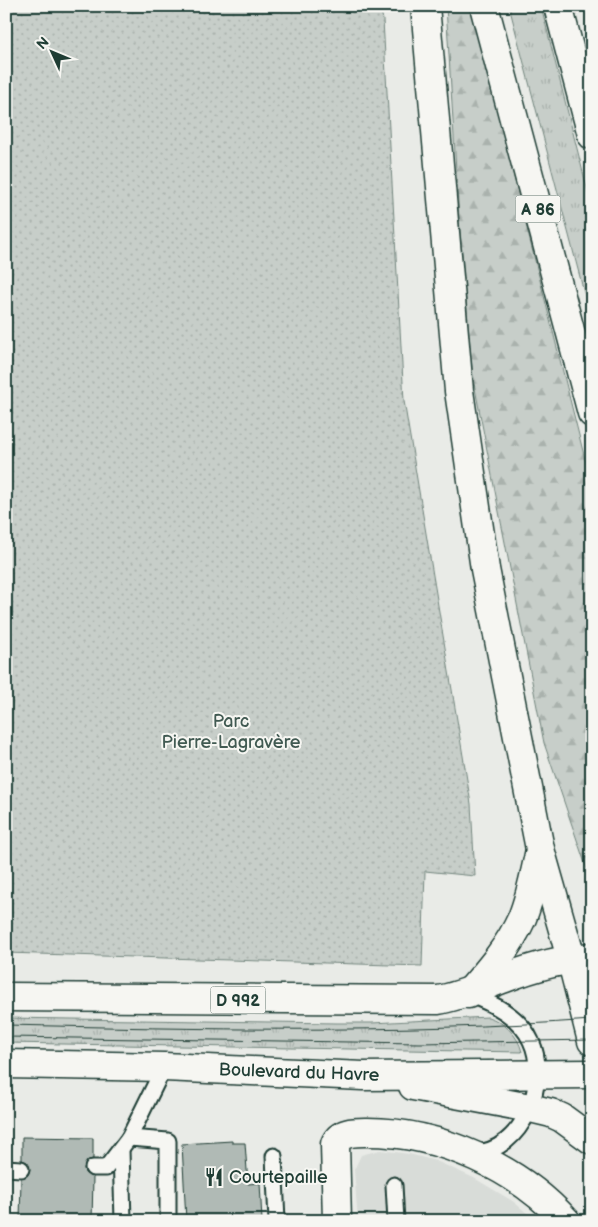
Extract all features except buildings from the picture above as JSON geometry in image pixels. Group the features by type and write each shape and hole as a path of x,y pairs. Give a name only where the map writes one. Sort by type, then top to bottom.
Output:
{"main road":[{"path":"425,6 459,391 485,569 540,848 581,958 592,1041"},
{"name":"A 86","path":"484,6 592,413"},
{"path":"558,6 592,135"},
{"path":"468,994 505,950 519,924 529,897 540,848"},
{"name":"D 992","path":"6,997 421,1002 468,994 522,971 544,964 581,958"},
{"name":"Boulevard du Havre","path":"6,1064 362,1076 592,1074"},
{"path":"362,1076 530,1108 562,1118 592,1140"},
{"path":"337,1221 336,1140 344,1134 364,1132 400,1133 451,1146 470,1153 517,1180 566,1221"}],"lane":[{"path":"468,994 502,1011 519,1024 531,1042 536,1055 538,1075 530,1108 521,1124 502,1144 486,1152 470,1153"},
{"path":"93,1168 106,1168 125,1144 164,1068"},
{"path":"125,1144 168,1142 168,1221"},
{"path":"123,1221 125,1144"},
{"path":"274,1156 277,1221"},
{"path":"394,1185 396,1221"}],"shaded area":[{"path":"380,1150 409,1154 436,1161 474,1178 514,1202 536,1221 358,1221 354,1170 361,1155"}],"green space":[{"name":"Parc Pierre-Lagravère","path":"6,6 380,6 383,20 404,401 471,804 475,876 425,871 422,966 6,953"},
{"path":"446,6 471,6 592,487 592,884 544,743 473,378 459,219"},
{"path":"509,6 541,6 592,208 592,323"},
{"path":"488,1017 505,1026 514,1035 522,1052 6,1043 6,1018 372,1023"}],"tram line":[{"path":"6,1025 226,1029 372,1029 592,1020"},
{"path":"6,1037 420,1043 592,1040"}],"place":[{"name":"Courtepaille","path":"214,1177"}]}
